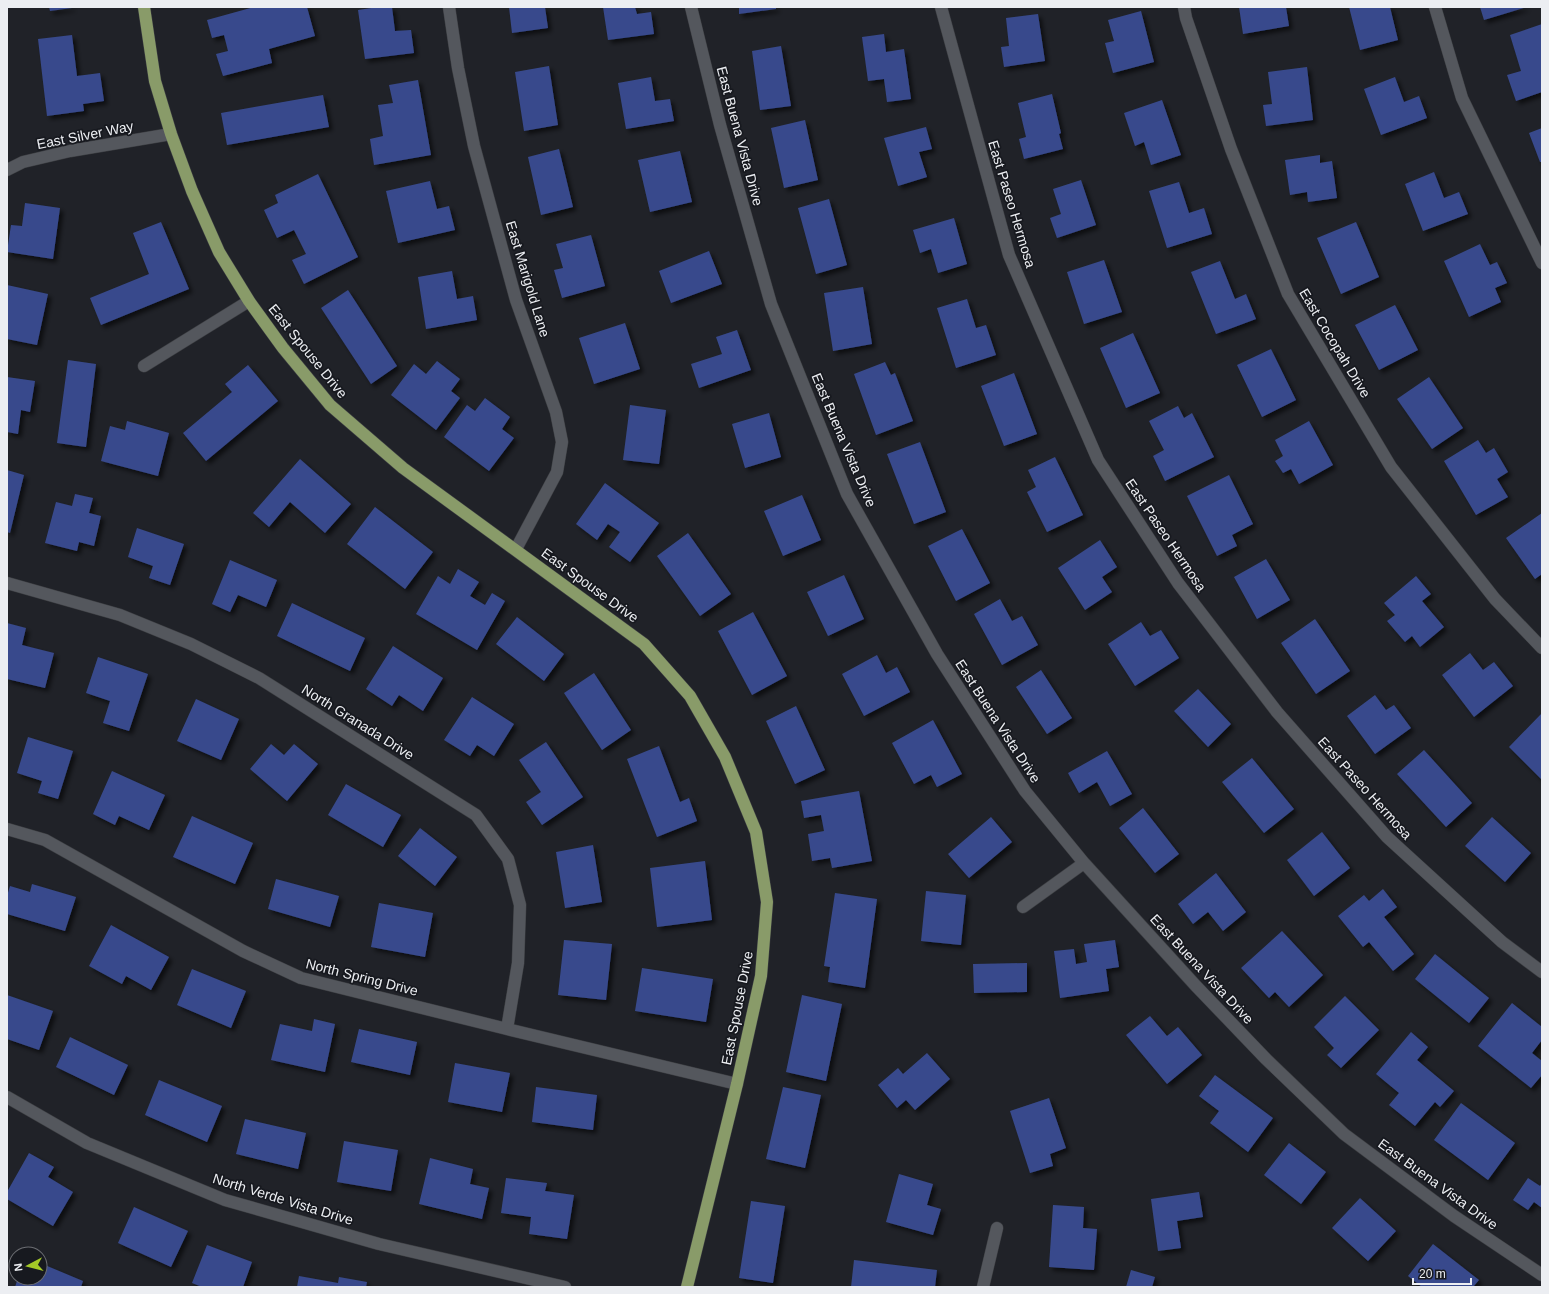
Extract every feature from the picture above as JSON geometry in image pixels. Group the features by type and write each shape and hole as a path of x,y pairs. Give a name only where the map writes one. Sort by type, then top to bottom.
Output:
{"main road":[{"name":"East Spouse Drive","path":"144,7 155,81 171,134 192,191 219,252 248,300 283,348 330,405 403,468 516,549 644,644 690,696 725,756 756,832 767,902 761,976 737,1084 687,1287"}],"street":[{"name":"East Marigold Lane","path":"449,7 458,68 474,146 516,300 556,412 562,442 556,472 516,549"},
{"name":"East Buena Vista Drive","path":"692,7 720,124 771,304 847,494 937,654 1025,791 1084,863 1196,986 1266,1059 1344,1134 1454,1216 1542,1275"},
{"name":"East Paseo Hermosa","path":"941,7 1009,255 1098,460 1178,583 1277,712 1387,837 1502,942 1542,972"},
{"name":"East Cocopah Drive","path":"1184,7 1186,18 1231,149 1288,294 1391,468 1495,599 1542,648"},
{"path":"1436,7 1462,98 1542,263"},
{"name":"East Silver Way","path":"7,170 23,162 70,151 171,134"},
{"path":"144,366 248,300"},
{"name":"North Granada Drive","path":"7,584 120,615 191,644 259,678 476,815 508,859 520,905 518,963 507,1029"},
{"name":"North Spring Drive","path":"7,829 44,840 243,951 301,978 737,1084"},
{"path":"1023,907 1084,863"},
{"name":"North Verde Vista Drive","path":"7,1097 87,1143 225,1200 379,1244 565,1287"},
{"path":"983,1287 997,1228"}],"building":[{"path":"49,7 72,7 72,8 50,11"},
{"path":"254,7 307,7 315,36 269,49 272,63 223,76 216,54 228,51 224,35 212,38 207,20"},
{"path":"378,7 392,7 395,31 411,30 414,53 365,59 358,10"},
{"path":"509,7 545,7 548,28 512,33"},
{"path":"603,7 635,7 637,14 651,12 654,34 608,40"},
{"path":"739,7 776,7 776,9 739,14"},
{"path":"1239,7 1286,7 1289,26 1243,34"},
{"path":"1349,7 1390,7 1398,40 1360,50"},
{"path":"1480,7 1527,7 1484,20"},
{"path":"1141,11 1154,62 1113,73 1105,43 1114,41 1108,20"},
{"path":"1038,14 1045,61 1004,67 1001,47 1009,46 1006,18"},
{"path":"1542,24 1542,92 1516,101 1507,75 1521,71 1510,35"},
{"path":"884,34 886,52 904,49 911,99 887,102 884,79 868,81 862,37"},
{"path":"72,35 77,76 100,73 104,101 83,104 84,111 47,116 38,39"},
{"path":"781,46 791,106 760,110 752,51"},
{"path":"549,66 558,125 524,131 515,72"},
{"path":"1307,67 1313,120 1266,126 1263,105 1272,104 1268,72"},
{"path":"651,77 655,101 670,99 674,121 626,129 618,83"},
{"path":"1395,77 1404,102 1419,96 1427,118 1381,135 1364,89"},
{"path":"418,80 431,155 374,165 370,139 383,136 378,105 393,103 389,85"},
{"path":"1052,94 1063,149 1024,159 1019,139 1026,137 1018,103"},
{"path":"323,95 329,127 227,145 221,113"},
{"path":"1162,100 1181,155 1151,165 1144,142 1135,146 1124,113"},
{"path":"805,120 818,180 784,188 771,128"},
{"path":"926,127 932,149 919,152 927,177 898,186 884,138"},
{"path":"1542,128 1542,162 1540,162 1529,133"},
{"path":"559,149 573,207 541,215 528,157"},
{"path":"680,151 692,202 650,212 638,160"},
{"path":"1320,155 1320,163 1332,161 1337,198 1308,202 1307,192 1290,195 1285,160"},
{"path":"1434,172 1444,198 1459,192 1468,214 1423,231 1405,184"},
{"path":"318,174 358,257 304,284 292,260 306,254 294,230 277,238 264,210 278,203 275,195"},
{"path":"1081,180 1096,225 1057,238 1050,218 1061,214 1053,189"},
{"path":"430,181 437,209 449,206 455,230 398,243 386,191"},
{"path":"1179,182 1189,213 1204,208 1212,234 1167,248 1149,191"},
{"path":"829,199 847,265 816,274 798,208"},
{"path":"25,203 60,208 53,259 7,252 11,225 22,226"},
{"path":"954,218 967,264 938,273 931,249 920,253 913,230"},
{"path":"161,222 189,289 101,325 90,298 149,274 133,233"},
{"path":"1356,222 1379,277 1341,294 1317,238"},
{"path":"591,235 605,286 562,298 554,270 563,268 556,244"},
{"path":"1480,244 1490,265 1497,262 1507,283 1495,288 1501,302 1469,317 1444,261"},
{"path":"709,251 722,284 671,303 659,271"},
{"path":"1104,260 1122,312 1084,324 1067,272"},
{"path":"1220,261 1235,299 1246,294 1256,319 1216,334 1191,272"},
{"path":"452,271 457,299 473,296 477,320 426,329 418,277"},
{"path":"7,285 48,294 37,345 7,339"},
{"path":"863,287 872,344 833,351 824,293"},
{"path":"348,290 397,366 371,384 321,308"},
{"path":"967,299 976,328 986,325 996,355 956,368 937,308"},
{"path":"1395,305 1418,350 1379,370 1355,325"},
{"path":"625,323 640,369 594,384 579,338"},
{"path":"737,330 751,370 699,388 691,364 722,354 716,337"},
{"path":"1133,333 1160,393 1126,408 1100,348"},
{"path":"1271,349 1296,400 1262,417 1237,365"},
{"path":"68,360 96,364 86,447 57,443"},
{"path":"437,361 460,379 451,391 460,398 436,430 391,395 414,364 426,374"},
{"path":"885,362 891,375 895,373 913,421 876,435 854,374"},
{"path":"248,365 278,401 206,461 183,433 232,392 225,384"},
{"path":"1014,373 1037,434 1004,446 981,386"},
{"path":"7,377 35,381 30,412 21,410 18,434 7,432"},
{"path":"1429,377 1463,428 1432,449 1397,399"},
{"path":"485,398 510,417 502,429 514,438 489,471 444,437 467,405 475,411"},
{"path":"630,405 666,410 659,464 623,460"},
{"path":"1178,406 1184,418 1192,413 1214,457 1165,481 1153,456 1164,450 1149,421"},
{"path":"769,413 781,457 745,468 732,424"},
{"path":"127,421 169,433 158,476 101,461 110,426 125,430"},
{"path":"1309,421 1333,465 1299,484 1291,469 1283,473 1275,461 1283,456 1275,440"},
{"path":"1478,440 1486,453 1494,448 1508,472 1497,479 1508,497 1476,515 1444,461"},
{"path":"920,442 946,512 914,524 887,454"},
{"path":"1055,457 1083,515 1047,532 1027,492 1036,487 1028,470"},
{"path":"300,459 351,504 325,533 290,502 269,527 253,513"},
{"path":"7,470 24,475 10,533 7,532"},
{"path":"1229,475 1253,524 1232,535 1237,546 1217,556 1187,496"},
{"path":"605,483 659,523 630,562 609,547 620,532 608,524 597,540 576,524"},
{"path":"75,494 93,498 89,513 101,516 94,546 79,542 77,551 45,543 56,502 72,506"},
{"path":"802,495 821,540 783,556 764,511"},
{"path":"375,507 433,552 405,589 347,544"},
{"path":"1542,513 1542,574 1535,579 1506,538"},
{"path":"137,528 184,544 170,585 149,578 153,566 128,557"},
{"path":"962,529 990,583 956,601 928,546"},
{"path":"688,533 731,594 700,616 657,556"},
{"path":"1100,540 1117,567 1102,577 1112,592 1085,610 1058,568"},
{"path":"1266,559 1290,600 1257,619 1234,577"},
{"path":"230,560 277,580 266,607 238,595 230,612 212,604"},
{"path":"458,569 479,582 470,596 485,605 492,593 505,601 477,650 416,614 438,576 450,584"},
{"path":"844,575 864,619 828,636 807,592"},
{"path":"1416,576 1431,594 1422,601 1444,627 1420,647 1412,636 1405,642 1387,621 1395,615 1384,603"},
{"path":"1000,599 1012,621 1022,616 1038,645 1002,665 974,614"},
{"path":"292,603 365,638 350,671 277,636"},
{"path":"753,612 787,676 752,695 718,631"},
{"path":"517,617 564,654 544,681 496,644"},
{"path":"1315,619 1350,671 1316,694 1281,643"},
{"path":"1141,622 1150,636 1161,630 1179,658 1135,686 1108,644"},
{"path":"7,623 26,628 22,645 54,653 45,688 7,679"},
{"path":"393,646 443,678 423,711 399,695 392,706 366,689"},
{"path":"1470,653 1483,670 1494,662 1513,686 1474,717 1442,675"},
{"path":"877,655 886,673 897,667 910,692 864,716 842,674"},
{"path":"98,657 148,674 129,731 103,723 110,701 86,693"},
{"path":"1041,670 1072,718 1047,734 1016,687"},
{"path":"594,673 631,730 602,750 564,693"},
{"path":"1198,689 1231,724 1208,747 1174,711"},
{"path":"1375,695 1386,710 1394,705 1411,728 1375,754 1347,716"},
{"path":"472,697 514,724 494,756 477,745 470,756 444,740"},
{"path":"196,699 239,719 221,760 177,741"},
{"path":"796,706 825,770 795,784 766,721"},
{"path":"1542,713 1542,780 1509,747"},
{"path":"933,720 962,774 937,787 931,775 914,784 892,743"},
{"path":"28,737 73,751 58,799 38,793 42,781 17,773"},
{"path":"546,742 583,797 542,825 526,802 541,792 519,760"},
{"path":"271,744 284,755 294,744 318,764 287,801 250,769"},
{"path":"659,746 680,802 689,798 697,821 657,837 627,759"},
{"path":"1424,750 1472,803 1446,827 1397,774"},
{"path":"1107,751 1132,794 1110,806 1097,782 1079,793 1068,773"},
{"path":"1252,758 1294,809 1264,833 1222,782"},
{"path":"112,771 165,795 149,830 119,816 115,825 93,814"},
{"path":"346,784 401,815 383,847 328,815"},
{"path":"859,791 872,861 832,868 830,858 812,861 808,834 824,831 821,815 804,818 801,801"},
{"path":"1143,808 1179,854 1155,873 1119,828"},
{"path":"192,816 253,843 235,884 173,857"},
{"path":"991,817 1012,842 969,878 948,854"},
{"path":"1492,817 1531,853 1505,882 1465,846"},
{"path":"420,828 457,857 435,886 398,856"},
{"path":"1322,832 1350,868 1314,896 1287,860"},
{"path":"593,845 602,902 565,908 556,852"},
{"path":"705,861 712,920 657,927 650,868"},
{"path":"1216,873 1246,912 1223,931 1208,912 1193,924 1178,904"},
{"path":"276,879 339,896 330,927 268,909"},
{"path":"32,884 76,897 65,931 7,914 7,896 10,886 30,892"},
{"path":"1383,889 1397,907 1384,917 1414,954 1393,971 1369,942 1363,947 1338,916 1364,895 1369,901"},
{"path":"926,891 966,895 961,945 921,941"},
{"path":"835,893 877,899 865,988 828,982 830,967 824,966"},
{"path":"379,903 433,913 425,957 371,947"},
{"path":"111,925 169,957 151,990 126,976 122,984 89,966"},
{"path":"1282,931 1323,975 1289,1007 1275,992 1269,998 1241,968"},
{"path":"564,940 612,944 606,1000 558,995"},
{"path":"1115,940 1119,967 1106,969 1109,991 1060,998 1054,951 1074,949 1076,964 1087,962 1084,944"},
{"path":"1435,954 1489,998 1469,1023 1415,979"},
{"path":"1027,963 1027,992 974,993 973,964"},
{"path":"642,968 713,979 706,1022 635,1011"},
{"path":"192,969 246,991 231,1028 177,1005"},
{"path":"7,995 53,1011 39,1050 7,1039"},
{"path":"802,995 842,1004 826,1081 786,1072"},
{"path":"1345,996 1379,1030 1341,1068 1327,1055 1334,1048 1314,1027"},
{"path":"1512,1003 1542,1027 1542,1040 1532,1053 1542,1061 1542,1075 1531,1088 1478,1046"},
{"path":"1150,1016 1167,1036 1178,1027 1202,1055 1167,1084 1126,1035"},
{"path":"314,1019 335,1024 325,1072 271,1060 280,1024 312,1031"},
{"path":"359,1029 417,1042 410,1075 351,1062"},
{"path":"1411,1032 1428,1047 1417,1060 1454,1091 1440,1107 1435,1102 1415,1126 1389,1105 1399,1093 1376,1074"},
{"path":"70,1037 128,1065 114,1095 56,1067"},
{"path":"927,1053 950,1079 915,1110 906,1100 897,1108 878,1085 898,1068 903,1074"},
{"path":"455,1063 510,1073 502,1112 448,1102"},
{"path":"1215,1075 1273,1118 1248,1152 1210,1123 1219,1111 1199,1096"},
{"path":"159,1080 222,1106 207,1142 145,1115"},
{"path":"536,1087 597,1095 593,1130 532,1122"},
{"path":"783,1087 821,1095 805,1168 766,1159"},
{"path":"1049,1098 1066,1148 1050,1154 1053,1166 1030,1173 1010,1111"},
{"path":"1461,1103 1515,1143 1488,1180 1434,1140"},
{"path":"245,1119 306,1133 298,1169 236,1154"},
{"path":"344,1141 398,1150 391,1191 337,1182"},
{"path":"1289,1143 1326,1172 1301,1204 1264,1175"},
{"path":"29,1153 54,1167 48,1177 73,1192 53,1226 7,1199 7,1192"},
{"path":"430,1158 473,1169 470,1184 489,1188 482,1219 419,1204"},
{"path":"899,1174 933,1184 927,1205 941,1209 933,1235 886,1222"},
{"path":"506,1178 547,1183 545,1191 574,1195 567,1239 529,1234 531,1217 501,1213"},
{"path":"1528,1178 1540,1186 1542,1183 1542,1208 1534,1202 1528,1210 1513,1200"},
{"path":"1199,1192 1203,1217 1177,1221 1181,1248 1158,1251 1151,1199"},
{"path":"1360,1198 1396,1231 1368,1261 1332,1228"},
{"path":"751,1201 785,1206 773,1283 739,1278"},
{"path":"1053,1205 1084,1207 1083,1228 1097,1229 1094,1270 1049,1267"},
{"path":"134,1207 188,1231 171,1267 118,1243"},
{"path":"1433,1244 1479,1280 1473,1287 1422,1287 1408,1276"},
{"path":"207,1245 252,1262 243,1287 202,1287 192,1283"},
{"path":"854,1260 937,1270 935,1287 851,1287"},
{"path":"48,1266 83,1281 81,1287 15,1287 48,1286"},
{"path":"1131,1270 1155,1277 1152,1287 1126,1287"},
{"path":"299,1276 338,1283 339,1277 367,1282 366,1287 297,1287"}]}
